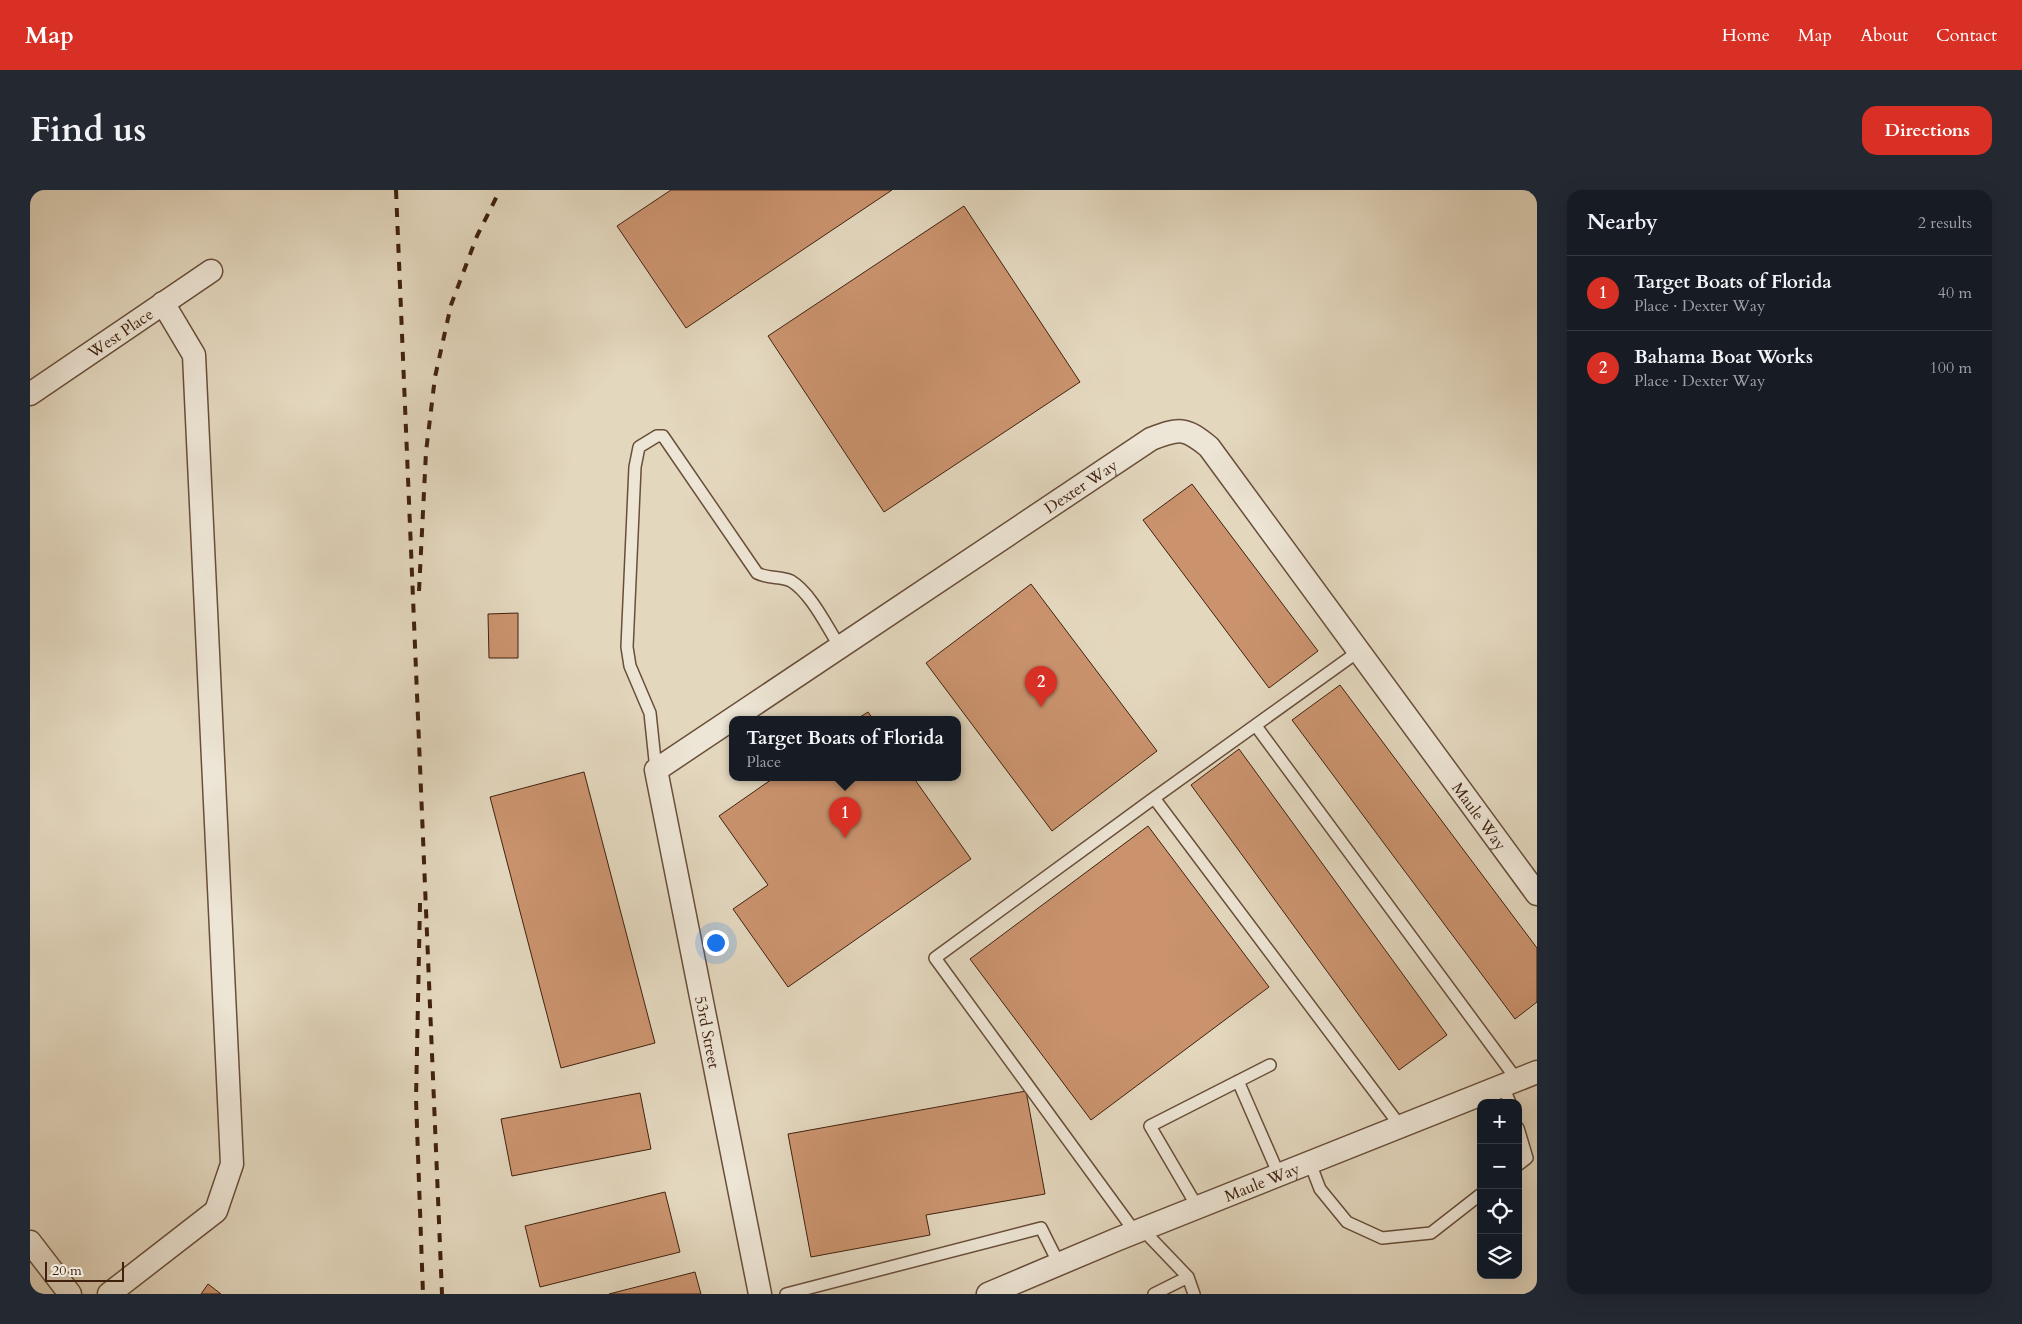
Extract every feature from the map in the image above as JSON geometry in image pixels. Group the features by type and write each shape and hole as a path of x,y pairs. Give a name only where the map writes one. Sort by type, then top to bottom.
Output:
{"street":[{"name":"West Place","path":"30,394 210,271"},
{"path":"110,1294 216,1211 232,1164 194,355 163,304"},
{"name":"Dexter Way","path":"737,716 1151,439 1175,430 1194,434 1209,447 1422,738"},
{"name":"Dexter Way","path":"656,770 729,721"},
{"name":"Maule Way","path":"1422,738 1537,894"},
{"name":"53rd Street","path":"656,770 760,1294"},
{"name":"Maule Way","path":"988,1294 1139,1231 1401,1127 1517,1085"},
{"path":"30,1242 70,1294"}],"lane":[{"path":"656,770 650,713 630,666 627,647 635,467 639,447 657,436 662,436 757,573 771,578 789,580 796,585 806,596 840,647"},
{"path":"1194,1294 1188,1277 1139,1231 934,958 1359,651"},
{"path":"1256,726 1517,1085"},
{"path":"1154,798 1401,1127"},
{"path":"1198,1208 1150,1126 1270,1065"},
{"path":"1238,1081 1280,1175"},
{"path":"1522,1140 1528,1159"},
{"path":"1310,1163 1320,1189 1347,1222 1382,1238 1431,1233 1477,1197"},
{"path":"786,1294 1041,1228 1059,1264"},
{"path":"1154,1294 1188,1277"}],"building":[{"path":"671,190 892,190 686,328 617,226"},
{"path":"964,206 1080,382 884,512 768,336"},
{"path":"1192,484 1318,651 1269,688 1143,520"},
{"path":"1031,584 1157,751 1052,831 926,663"},
{"path":"518,613 518,658 489,658 488,614"},
{"path":"1340,685 1537,948 1537,1002 1515,1019 1292,720"},
{"path":"868,712 871,716 862,716"},
{"path":"1239,749 1447,1035 1399,1070 1191,785"},
{"path":"584,772 655,1043 561,1068 490,797"},
{"path":"769,781 916,781 971,859 788,987 733,909 768,885 719,816"},
{"path":"1148,826 1269,987 1091,1120 970,959"},
{"path":"1026,1091 1045,1194 926,1215 930,1235 811,1257 788,1134"},
{"path":"640,1093 651,1149 512,1176 501,1119"},
{"path":"665,1192 680,1252 540,1287 525,1226"},
{"path":"695,1272 701,1294 609,1294"},
{"path":"208,1284 221,1294 201,1294"}],"railway":[{"path":"396,190 442,1294"},
{"path":"419,591 426,452 435,377 451,305 477,236 500,190"},
{"path":"420,903 416,1099 423,1294"}],"place":[{"name":"Bahama Boat Works","path":"1041,707"},
{"name":"Target Boats of Florida","path":"845,838"}]}
